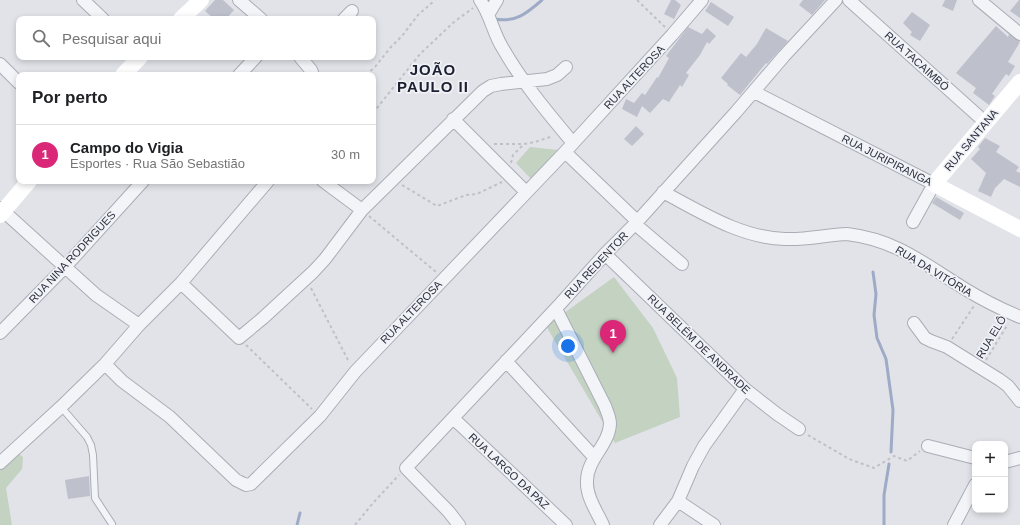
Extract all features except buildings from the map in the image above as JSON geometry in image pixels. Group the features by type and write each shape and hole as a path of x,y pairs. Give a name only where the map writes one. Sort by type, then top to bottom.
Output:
{"street":[{"path":"83,0 100,16"},
{"path":"184,16 201,0"},
{"path":"239,0 258,16"},
{"path":"488,15 497,0"},
{"name":"RUA ALTEROSA","path":"105,364 122,381 170,417 236,480 246,485 251,484 320,416 355,372 569,148 702,0"},
{"name":"RUA REDENTOR","path":"406,468 636,222 836,0"},
{"name":"RUA TACAIMBÓ","path":"849,0 985,122"},
{"path":"980,0 1020,34"},
{"path":"481,1 500,45 523,81 564,132 569,148 636,222 682,264"},
{"path":"126,72 137,60"},
{"path":"242,72 253,60"},
{"path":"305,60 312,72"},
{"path":"0,64 16,80"},
{"path":"181,283 239,338 306,279 325,259 362,210 394,180 476,96 491,86 547,79 556,75 566,67"},
{"name":"RUA SANTANA","path":"914,222 934,184 1020,82"},
{"name":"RUA JURIPIRANGA","path":"754,92 1020,229"},
{"path":"453,119 480,144 526,192"},
{"path":"26,184 1,211 103,301 139,325"},
{"name":"RUA NINA RODRIGUES","path":"0,333 65,266 140,184"},
{"path":"0,463 105,364 139,325 181,283 265,184"},
{"path":"327,184 362,210"},
{"name":"RUA DA VITÓRIA","path":"663,192 729,225 759,236 786,239 847,234 857,235 890,244 934,268 980,298 1017,316"},
{"name":"RUA BELÉM DE ANDRADE","path":"605,254 745,389 799,429"},
{"path":"556,309 605,406 609,417 610,424 608,434 594,457 588,473 587,481 588,491 603,525"},
{"path":"914,323 926,338 936,344 947,347 1008,386 1020,401"},
{"path":"506,361 594,457"},
{"path":"660,525 678,501 693,466 704,446 745,389"},
{"name":"RUA LARGO DA PAZ","path":"452,418 566,525"},
{"path":"928,446 972,457"},
{"path":"1008,461 1020,458"},
{"path":"406,468 449,512 459,525"},
{"path":"954,525 972,492"},
{"path":"678,501 714,525"}],"lane":[{"path":"61,407 84,432 90,444 93,455 95,498 112,524"}],"path":[{"path":"369,72 418,16 435,0"},
{"path":"637,0 672,35"},
{"path":"376,109 420,54 454,22 481,1"},
{"path":"480,144 524,144 535,142 564,132"},
{"path":"394,180 437,206 466,195 477,194 501,183 509,174 513,155 524,144"},
{"path":"362,210 444,278"},
{"path":"306,279 355,372"},
{"path":"947,347 980,298"},
{"name":"RUA ELÔ","path":"981,368 1017,316"},
{"path":"239,338 320,416"},
{"path":"799,429 820,444 849,459 874,468 894,456 907,461 928,446"},
{"path":"355,525 372,503 406,468"}],"green space":[{"path":"530,147 558,150 531,179 516,163"},
{"path":"614,277 653,328 677,378 680,417 615,443 546,326"},
{"path":"16,452 23,457 22,469 6,488 12,525 0,525 0,470"}],"waterway":[{"path":"494,19 509,20 521,16 542,0"},
{"path":"873,272 876,294 874,315 877,338 886,359 893,410 891,452"},
{"path":"884,525 884,495 889,464"},
{"path":"297,525 300,513"}],"place":[{"name":"Campo do Vigia","path":"613,353"}],"district":[{"name":"JOÃO PAULO II","path":"433,78"}]}
